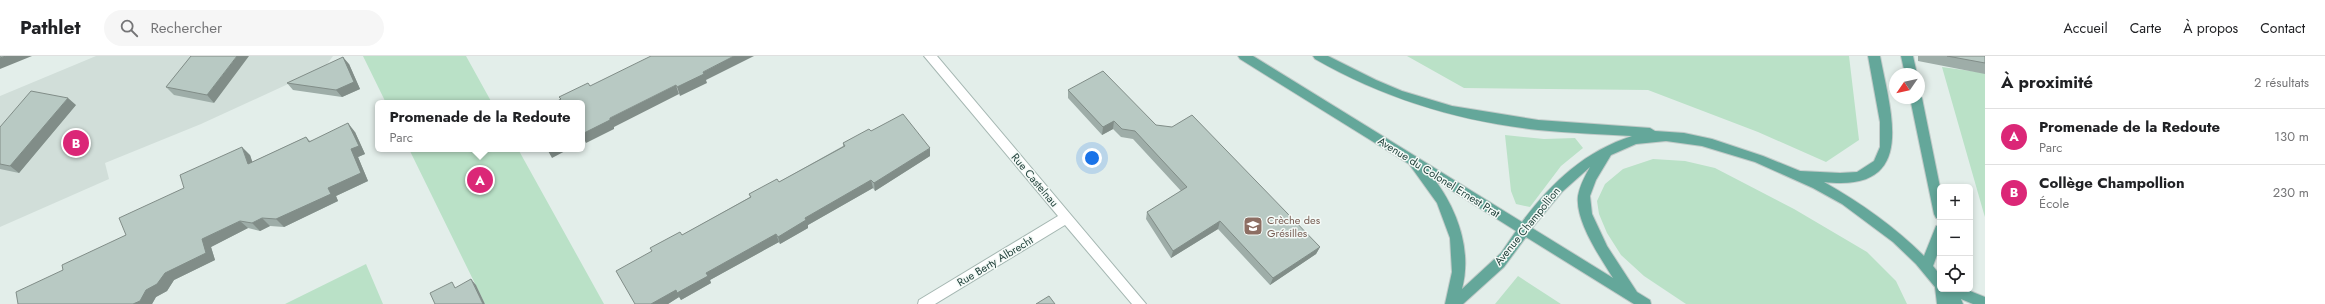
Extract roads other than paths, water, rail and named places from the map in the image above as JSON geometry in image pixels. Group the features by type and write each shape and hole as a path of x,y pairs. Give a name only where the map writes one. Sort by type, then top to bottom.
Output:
{"main road":[{"name":"Avenue du Colonel Ernest Prat","path":"1244,56 1403,153 1523,230 1639,301"},
{"path":"1319,56 1363,81 1407,99 1443,109 1538,125 1618,129 1693,138 1755,157 1798,175 1871,218 1909,248 1927,266 1937,281"},
{"path":"1798,175 1852,178 1868,172 1877,166 1884,156 1887,136 1874,56"},
{"path":"1907,56 1910,68"},
{"path":"1917,104 1937,200"},
{"name":"Avenue Champollion","path":"1452,304 1505,257 1523,230 1561,185 1582,167 1626,142 1641,138 1657,136 1693,138"},
{"path":"1403,153 1434,187 1447,207 1455,236 1459,268 1452,304"},
{"path":"1605,154 1590,179 1584,202 1594,233 1608,258 1639,301"},
{"path":"1927,266 1937,238"},
{"path":"1941,292 1943,304"},
{"path":"1947,292 1957,304"},
{"path":"1958,292 1985,303"}],"street":[{"name":"Rue Castelnau","path":"930,56 1140,304"},
{"name":"Rue Berty Albrecht","path":"924,304 1066,218"}],"place":[{"name":"Collège Champollion","path":"76,143"},
{"name":"Promenade de la Redoute","path":"480,180"},
{"name":"Crèche des Grésilles","path":"1253,226"}]}
